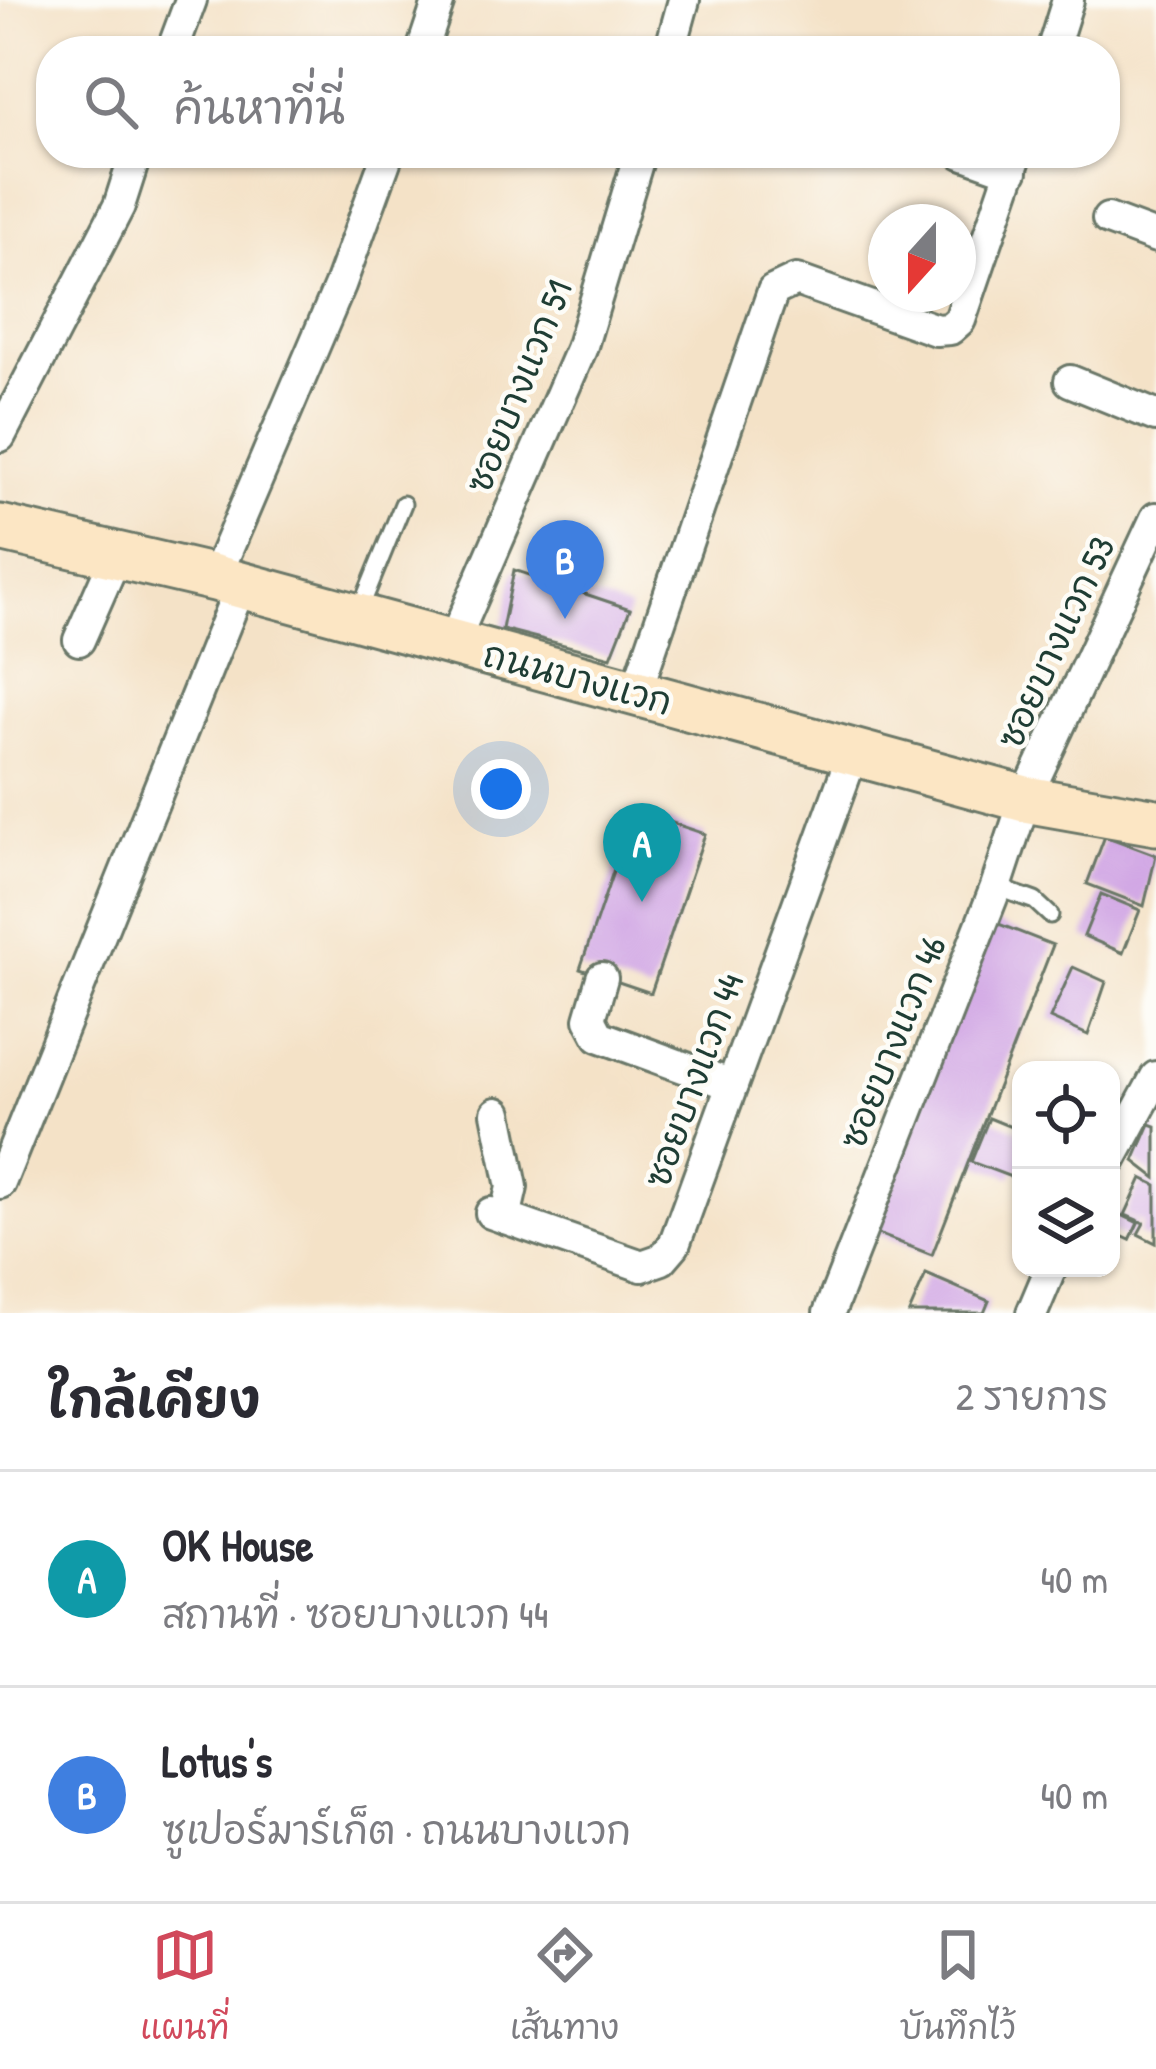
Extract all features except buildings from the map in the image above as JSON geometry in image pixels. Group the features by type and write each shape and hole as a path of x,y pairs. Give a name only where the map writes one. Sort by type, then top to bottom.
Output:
{"main road":[{"name":"ถนนบางแวก","path":"0,528 228,581 1025,799 1156,822"}],"street":[{"path":"178,36 191,0"},
{"path":"427,36 439,0"},
{"path":"674,36 684,0"},
{"path":"1055,36 1063,2"},
{"path":"0,436 118,206 131,168"},
{"path":"0,1183 383,168"},
{"name":"ซอยบางแวก 51","path":"452,643 581,349 635,168"},
{"path":"635,694 773,291 796,280 936,330 950,329 961,320 1013,168"},
{"path":"1108,219 1156,237"},
{"path":"1070,381 1156,416"},
{"name":"ซอยบางแวก 53","path":"1025,799 1156,518"},
{"path":"79,640 116,556"},
{"name":"ซอยบางแวก 44","path":"497,1113 512,1187 498,1215 642,1266 662,1259 674,1245 853,753"},
{"name":"ซอยบางแวก 46","path":"829,1313 996,887 1025,799"},
{"path":"602,978 590,1019 599,1036 732,1085"},
{"path":"1120,1143 1156,1077"},
{"path":"1032,1313 1047,1277"}],"lane":[{"path":"356,617 403,504"},
{"path":"996,887 1035,902 1050,915"}],"place":[{"name":"Lotus's","path":"565,619"},
{"name":"OK House","path":"642,902"}]}
